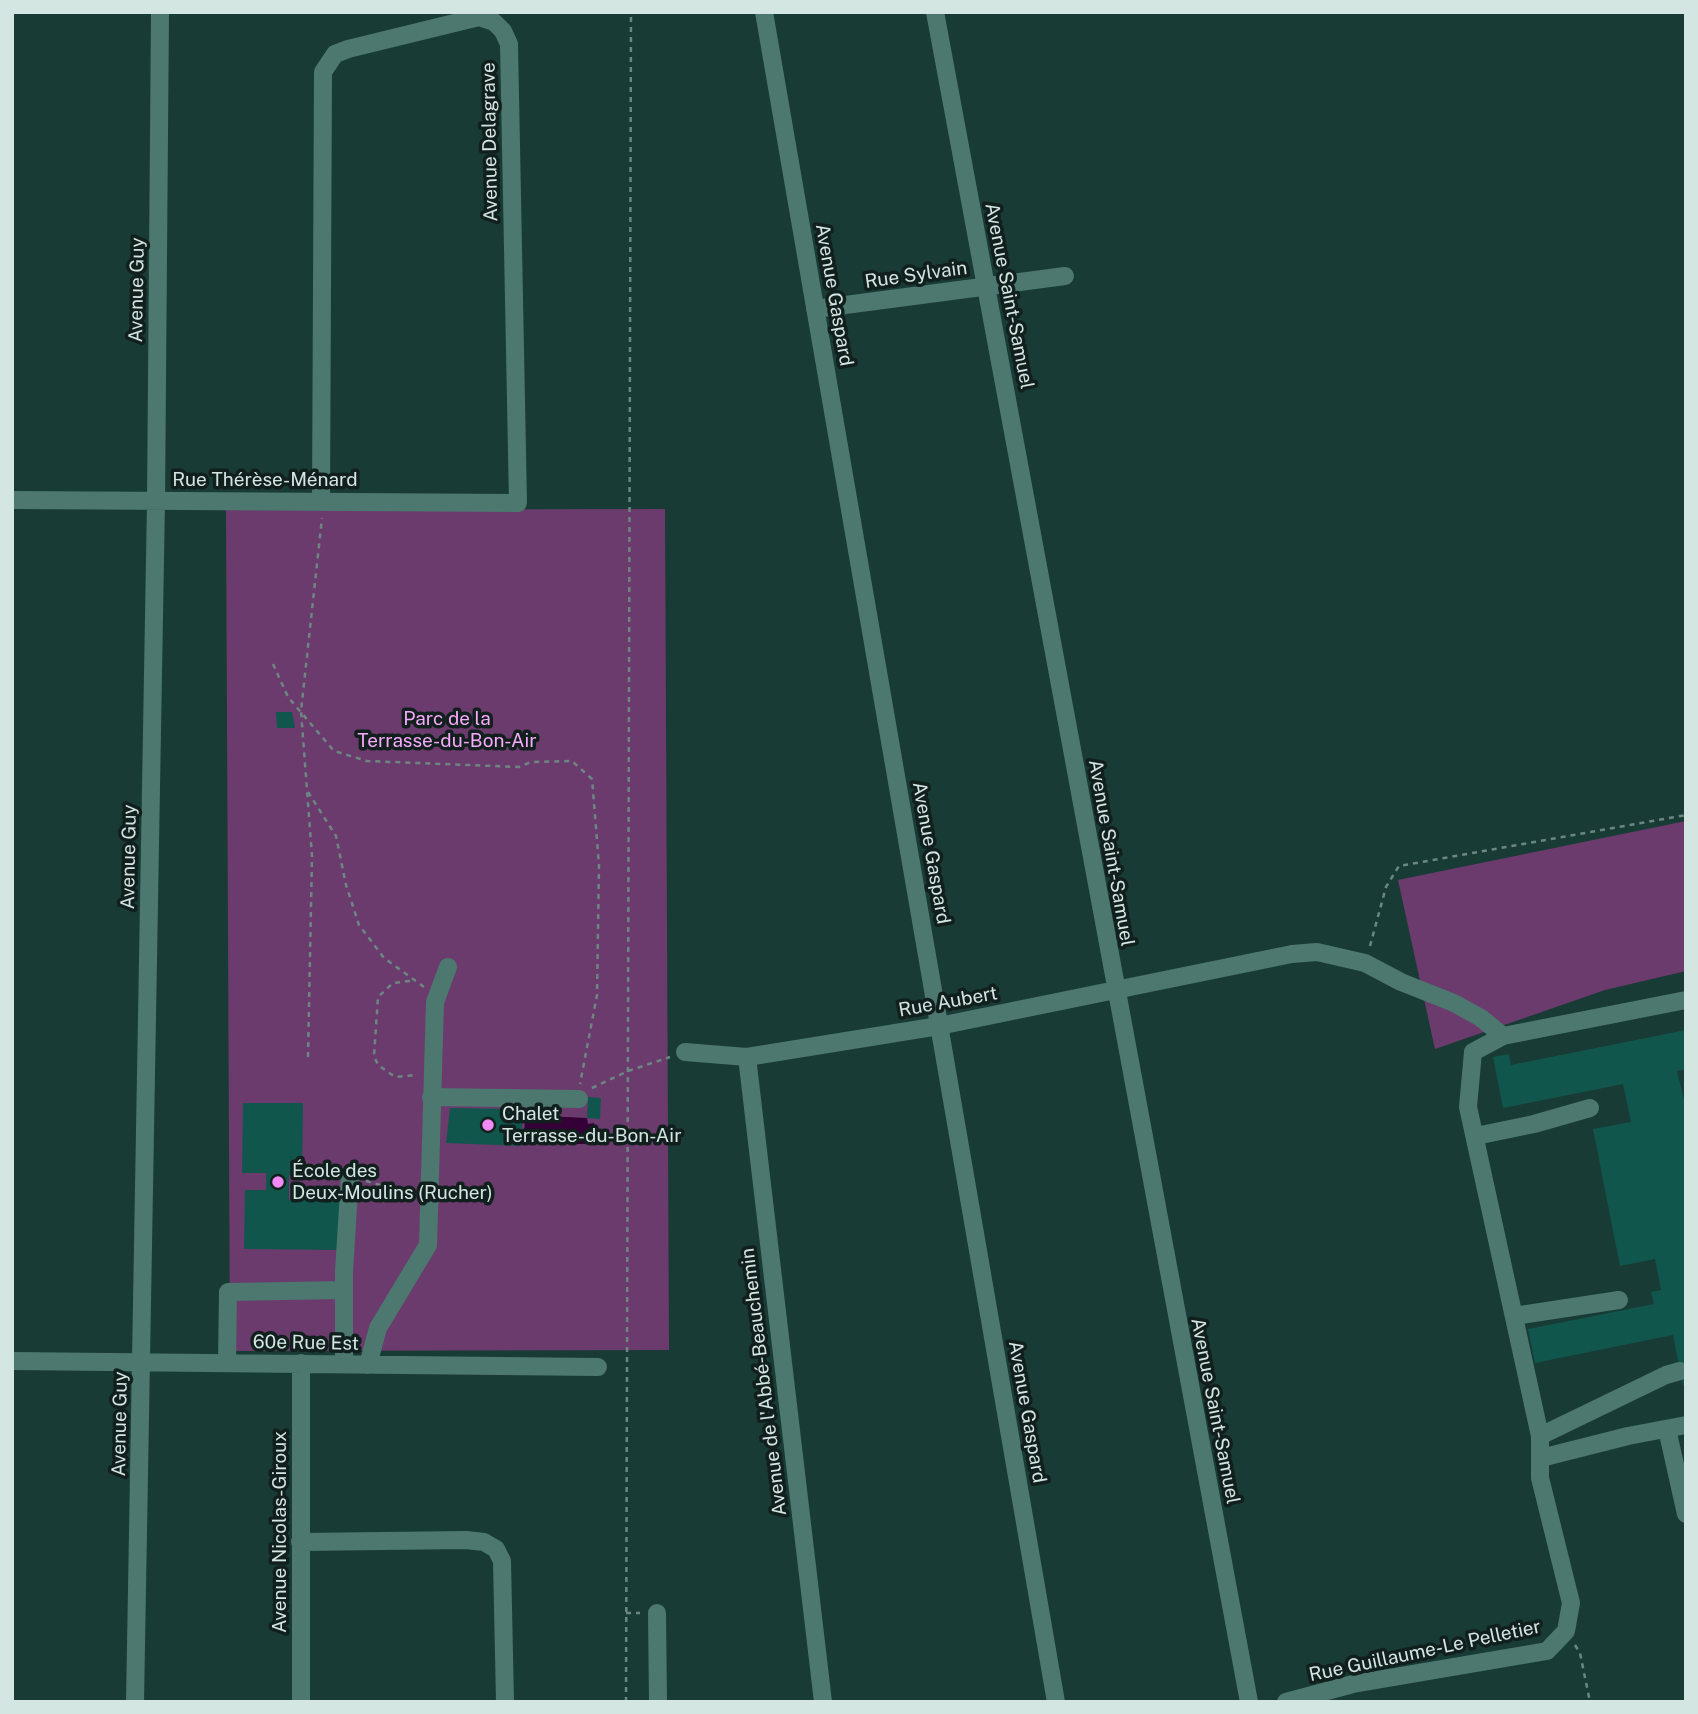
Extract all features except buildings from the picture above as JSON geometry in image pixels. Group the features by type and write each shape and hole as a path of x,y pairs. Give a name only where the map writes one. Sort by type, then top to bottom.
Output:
{"street":[{"name":"Avenue Guy","path":"135,1702 156,502 160,12"},
{"name":"Avenue Gaspard","path":"764,12 1056,1702"},
{"name":"Avenue Saint-Samuel","path":"934,12 1249,1702"},
{"name":"Avenue Delagrave","path":"321,500 323,72 335,54 480,17 494,22 509,44 518,503"},
{"name":"Rue Sylvain","path":"815,309 1065,276"},
{"name":"Rue Thérèse-Ménard","path":"12,500 518,503"},
{"name":"Rue Aubert","path":"685,1052 747,1058 939,1026 1292,954 1317,952 1365,963 1401,982 1454,1003 1481,1018 1503,1036"},
{"path":"368,1365 378,1328 428,1245 436,992 448,967"},
{"path":"1503,1036 1686,1000"},
{"name":"Rue Guillaume-Le Pelletier","path":"1286,1702 1353,1684 1547,1651 1566,1631 1571,1618 1541,1478 1540,1436 1468,1107 1473,1052 1503,1036"},
{"name":"Avenue de l'Abbé-Beauchemin","path":"747,1058 823,1702"},
{"path":"431,1097 579,1099"},
{"path":"1476,1136 1590,1108"},
{"path":"344,1364 344,1290 350,1175"},
{"path":"227,1362 228,1293 344,1290"},
{"path":"1514,1316 1619,1300"},
{"name":"60e Rue Est","path":"12,1361 142,1360 598,1367"},
{"name":"Avenue Nicolas-Giroux","path":"301,1363 301,1702"},
{"path":"1540,1436 1666,1375 1680,1371"},
{"path":"1541,1458 1686,1425"},
{"path":"1667,1429 1686,1514"},
{"path":"300,1542 466,1540 484,1542 496,1549 502,1561 505,1702"},
{"path":"657,1613 657,1702"}],"path":[{"path":"626,1702 624,1364 628,1071 631,12"},
{"path":"308,1057 312,856 301,711 322,529 321,500"},
{"path":"273,664 288,697 334,751 367,761 519,767 531,762 572,761 592,779 599,865 597,995 583,1059 579,1099"},
{"path":"306,789 335,836 345,885 359,925 384,958 413,982 393,983 378,997 374,1055 379,1065 395,1077 405,1078 422,1072 432,1056"},
{"path":"1365,963 1386,887 1399,866 1686,815"},
{"path":"579,1099 599,1083 685,1052"},
{"path":"350,1175 410,1195 429,1189"},
{"path":"1566,1631 1580,1653 1590,1702"}],"green space":[{"name":"Parc de la Terrasse-du-Bon-Air","path":"665,509 669,1350 230,1351 226,510"},
{"path":"1686,821 1686,971 1605,990 1435,1049 1398,880"}],"shaded area":[{"path":"525,1115 587,1118 588,1124 594,1123 595,1136 588,1136 587,1144 524,1144"}],"place":[{"name":"Chalet Terrasse-du-Bon-Air","path":"488,1125"},
{"name":"École des Deux-Moulins (Rucher)","path":"278,1182"}]}
